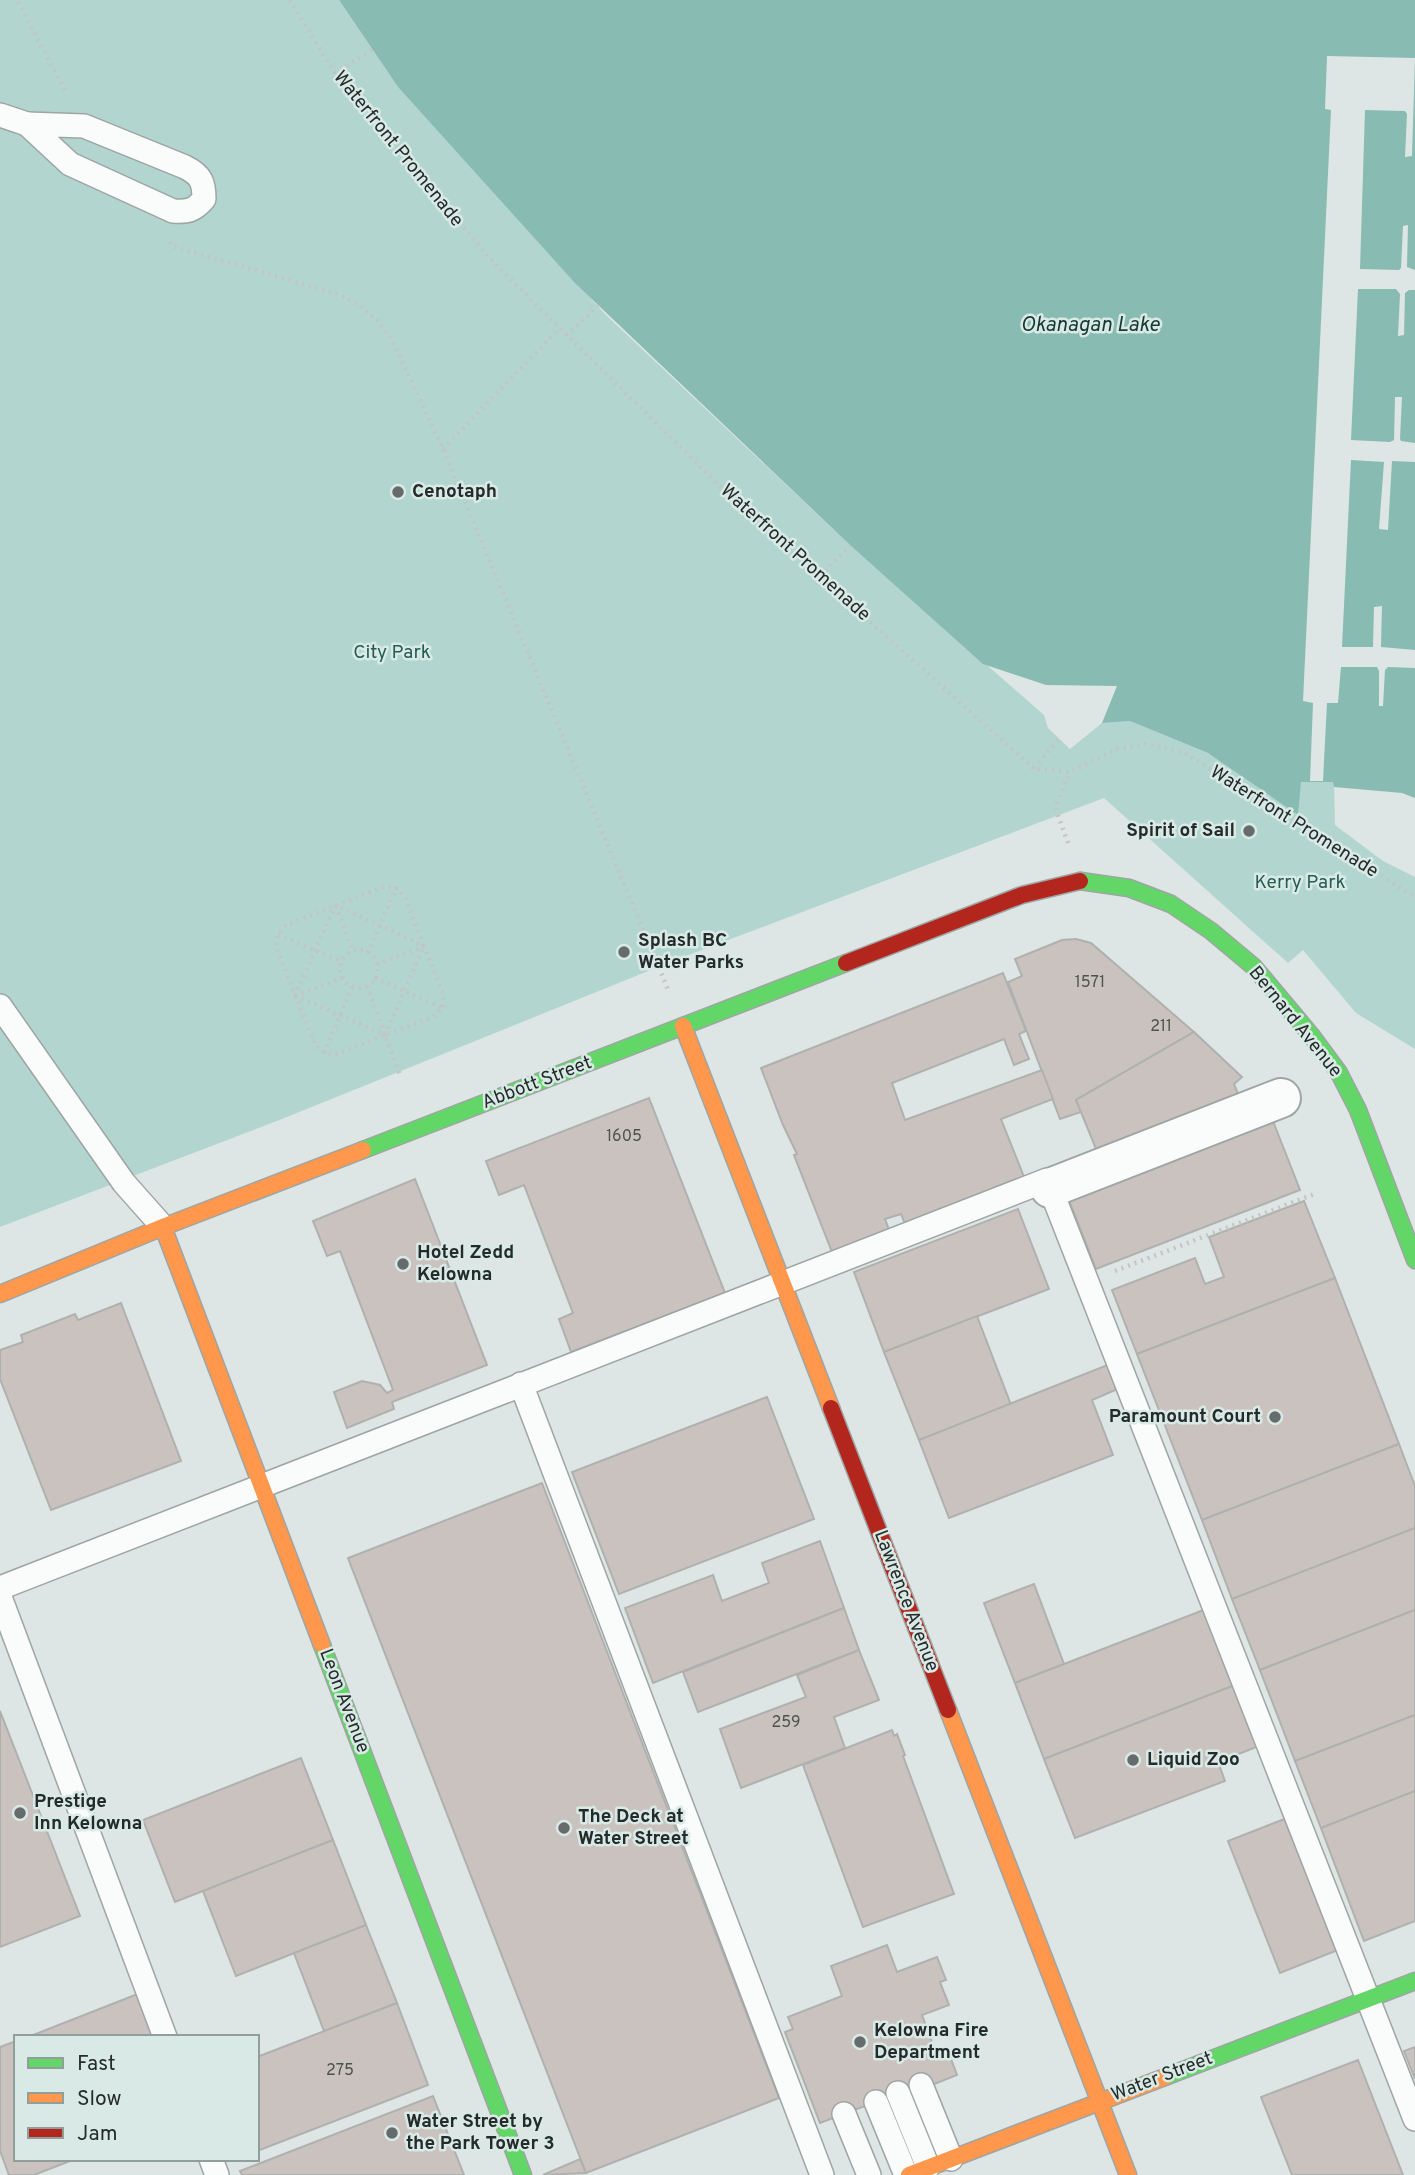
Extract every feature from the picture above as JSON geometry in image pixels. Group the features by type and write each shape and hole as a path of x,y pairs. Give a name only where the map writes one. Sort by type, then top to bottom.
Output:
{"main road":[{"name":"Abbott Street","path":"0,1294 163,1227 1022,895 1078,881"},
{"name":"Bernard Avenue","path":"1078,881 1129,888 1171,904 1211,931 1254,967 1339,1073 1358,1110 1415,1260"},
{"name":"Lawrence Avenue","path":"683,1026 1128,2175"},
{"name":"Leon Avenue","path":"163,1227 523,2175"},
{"name":"Water Street","path":"915,2173 1415,1981"}],"street":[{"path":"1050,1188 1281,1098"}],"lane":[{"path":"0,115 27,124 84,126 185,167 198,174 204,186 204,199 196,209 187,212 173,211 70,164 27,124"},
{"path":"0,1006 124,1184 163,1227"},
{"path":"0,1588 1047,1180 1415,2119"},
{"path":"521,1384 822,2175"},
{"path":"0,1597 164,2035"},
{"path":"920,2085 951,2159"},
{"path":"898,2093 915,2173"},
{"path":"876,2102 915,2173"},
{"path":"844,2114 869,2175"}],"path":[{"name":"Waterfront Promenade","path":"290,0 335,74 493,262 726,492 1034,768"},
{"path":"17,1 84,126"},
{"path":"335,74 372,49"},
{"path":"150,201 172,246 343,296 378,321 392,341 443,449 683,1026"},
{"path":"566,335 598,306"},
{"path":"443,449 560,328"},
{"path":"820,576 850,545"},
{"path":"1034,768 1059,739"},
{"name":"Waterfront Promenade","path":"1070,772 1117,749 1137,745 1147,744 1185,753 1415,897"},
{"path":"1034,768 1070,772 1055,807 1072,851"},
{"path":"383,887 396,888 405,897 443,994 443,1007 433,1017 336,1054 324,1053 315,1045 276,946 278,934 286,925 335,905 383,887"},
{"path":"368,953 396,888"},
{"path":"335,905 424,946"},
{"path":"295,996 335,905"},
{"path":"335,905 353,952"},
{"path":"278,934 342,962"},
{"path":"377,964 424,946"},
{"path":"385,1035 424,946"},
{"path":"353,952 368,953 377,964 375,978 366,986 352,987 342,978 342,962 353,952"},
{"path":"295,996 342,978"},
{"path":"375,978 443,1007"},
{"path":"366,986 400,1075"},
{"path":"324,1053 352,987"},
{"path":"295,996 385,1035"},
{"path":"1088,1281 1317,1193"}],"green space":[{"name":"City Park","path":"0,0 339,0 398,87 606,315 850,545 1044,715 1048,728 1070,749 1102,723 1130,721 1208,753 1298,814 1300,782 1334,782 1335,825 1383,861 1415,877 1415,1049 1356,1013 1303,950 1288,963 1104,798 678,959 282,1119 0,1227"}],"water":[{"name":"Okanagan Lake","path":"339,0 1415,0 1415,798 1402,793 1334,787 1333,782 1301,782 1298,815 1208,753 1130,721 1102,723 1117,686 1046,685 983,664 850,545 575,283 398,87"}],"pier":[{"path":"1327,56 1415,58 1412,156 1405,157 1405,111 1365,110 1360,269 1399,270 1403,226 1408,225 1407,267 1415,270 1415,290 1405,293 1404,335 1398,336 1400,294 1396,289 1358,289 1351,440 1394,440 1395,397 1402,397 1400,439 1415,443 1415,462 1392,461 1388,530 1379,529 1384,462 1351,460 1342,647 1373,647 1374,607 1382,606 1381,647 1415,650 1415,668 1388,667 1385,670 1383,706 1379,706 1377,667 1341,667 1338,703 1327,703 1323,781 1310,781 1313,703 1303,701 1331,110 1325,109"}],"building":[{"path":"1076,939 1091,943 1194,1032 1076,1100 1081,1112 1060,1119 1008,982 1022,976 1015,959 1062,940"},
{"path":"1003,973 1026,1031 1019,1034 1029,1059 1014,1065 1004,1039 892,1083 905,1120 1042,1070 1053,1099 1001,1119 1024,1177 905,1224 901,1214 885,1219 889,1230 832,1252 794,1155 797,1154 761,1068"},
{"path":"1194,1032 1242,1077 1234,1084 1238,1094 1096,1149 1076,1100"},
{"path":"649,1098 725,1293 571,1352 559,1319 573,1313 524,1185 499,1195 486,1161"},
{"path":"1271,1116 1300,1190 1096,1269 1067,1195"},
{"path":"415,1179 487,1365 392,1402 394,1409 347,1428 334,1392 362,1381 380,1385 387,1393 393,1390 340,1251 327,1256 313,1221"},
{"path":"1304,1201 1335,1278 1137,1354 1112,1290 1195,1258 1205,1284 1224,1277 1209,1237"},
{"path":"1018,1209 1049,1289 884,1352 854,1272"},
{"name":"Paramount Court","path":"1335,1278 1399,1444 1202,1520 1137,1354"},
{"path":"121,1303 181,1461 51,1510 0,1379 0,1350 23,1342 21,1335 75,1314 78,1320"},
{"path":"977,1316 1011,1405 919,1440 884,1352"},
{"path":"1110,1364 1120,1388 1092,1400 1113,1455 949,1518 919,1440"},
{"path":"767,1397 814,1519 619,1594 572,1472"},
{"path":"1399,1444 1415,1486 1415,1528 1232,1599 1202,1520"},
{"name":"The Deck at Water Street","path":"542,1483 779,2098 586,2173 348,1558"},
{"path":"1415,1528 1415,1610 1260,1670 1232,1599"},
{"path":"820,1541 844,1608 653,1683 625,1608 713,1575 722,1601 769,1583 762,1563"},
{"path":"1034,1584 1064,1664 1015,1683 984,1603"},
{"path":"844,1608 859,1650 698,1712 683,1672"},
{"path":"1206,1609 1235,1685 1044,1759 1015,1683"},
{"path":"1415,1610 1415,1715 1295,1761 1260,1670"},
{"path":"859,1650 879,1700 834,1717 845,1748 741,1788 720,1729 806,1697 797,1675"},
{"name":"Liquid Zoo","path":"1235,1685 1259,1746 1218,1762 1225,1781 1075,1838 1044,1759"},
{"name":"Prestige Inn Kelowna","path":"0,1711 80,1916 0,1947"},
{"path":"1415,1715 1415,1791 1321,1828 1295,1761"},
{"path":"892,1730 894,1736 897,1734 905,1755 903,1756 954,1894 863,1927 803,1765"},
{"path":"301,1758 333,1840 175,1902 143,1820"},
{"path":"1415,1791 1415,1921 1364,1941 1321,1828"},
{"path":"1292,1816 1343,1948 1280,1973 1228,1841"},
{"path":"333,1840 366,1925 236,1976 203,1891"},
{"path":"366,1925 397,2003 324,2031 294,1953"},
{"name":"Kelowna Fire Department","path":"887,1945 897,1972 937,1957 946,1980 940,1982 949,2005 922,2015 937,2056 948,2051 957,2075 932,2085 931,2081 820,2123 785,2032 793,2029 788,2017 842,1996 831,1966"},
{"path":"145,1991 162,2035 33,2035"},
{"path":"397,2003 428,2085 259,2150 259,2056"},
{"path":"14,2042 14,2161 70,2161 34,2175 9,2175 0,2151 0,2047"},
{"path":"1415,2047 1415,2079 1404,2051"},
{"path":"1358,2060 1403,2175 1292,2175 1261,2097"},
{"name":"Water Street by the Park Tower 3","path":"433,2096 464,2175 242,2175 240,2171"},
{"path":"580,2159 586,2173 543,2175"}],"traffic: fast":[{"path":"1080,881 1129,888 1171,904 1211,931 1254,967 1339,1073 1358,1110 1415,1260"},
{"path":"363,1150 846,963"},
{"path":"322,1645 523,2175"},
{"path":"1165,2077 1415,1981"}],"traffic: slow":[{"path":"683,1026 831,1408"},
{"path":"0,1294 163,1227 363,1150"},
{"path":"163,1227 322,1645"},
{"path":"948,1710 1128,2175"},
{"path":"909,2175 1165,2077"}],"traffic: jam":[{"path":"846,963 1022,895 1080,881"},
{"path":"831,1408 948,1710"}],"place":[{"name":"Cenotaph","path":"398,492"},
{"name":"Spirit of Sail","path":"1249,831"},
{"name":"Splash BC Water Parks","path":"624,952"},
{"name":"Hotel Zedd Kelowna","path":"403,1264"},
{"name":"Paramount Court","path":"1275,1417"},
{"name":"Liquid Zoo","path":"1133,1760"},
{"name":"Prestige Inn Kelowna","path":"20,1813"},
{"name":"The Deck at Water Street","path":"564,1828"},
{"name":"Kelowna Fire Department","path":"860,2042"},
{"name":"Water Street by the Park Tower 3","path":"392,2133"}],"park label":[{"name":"Kerry Park","path":"1300,883"}]}
